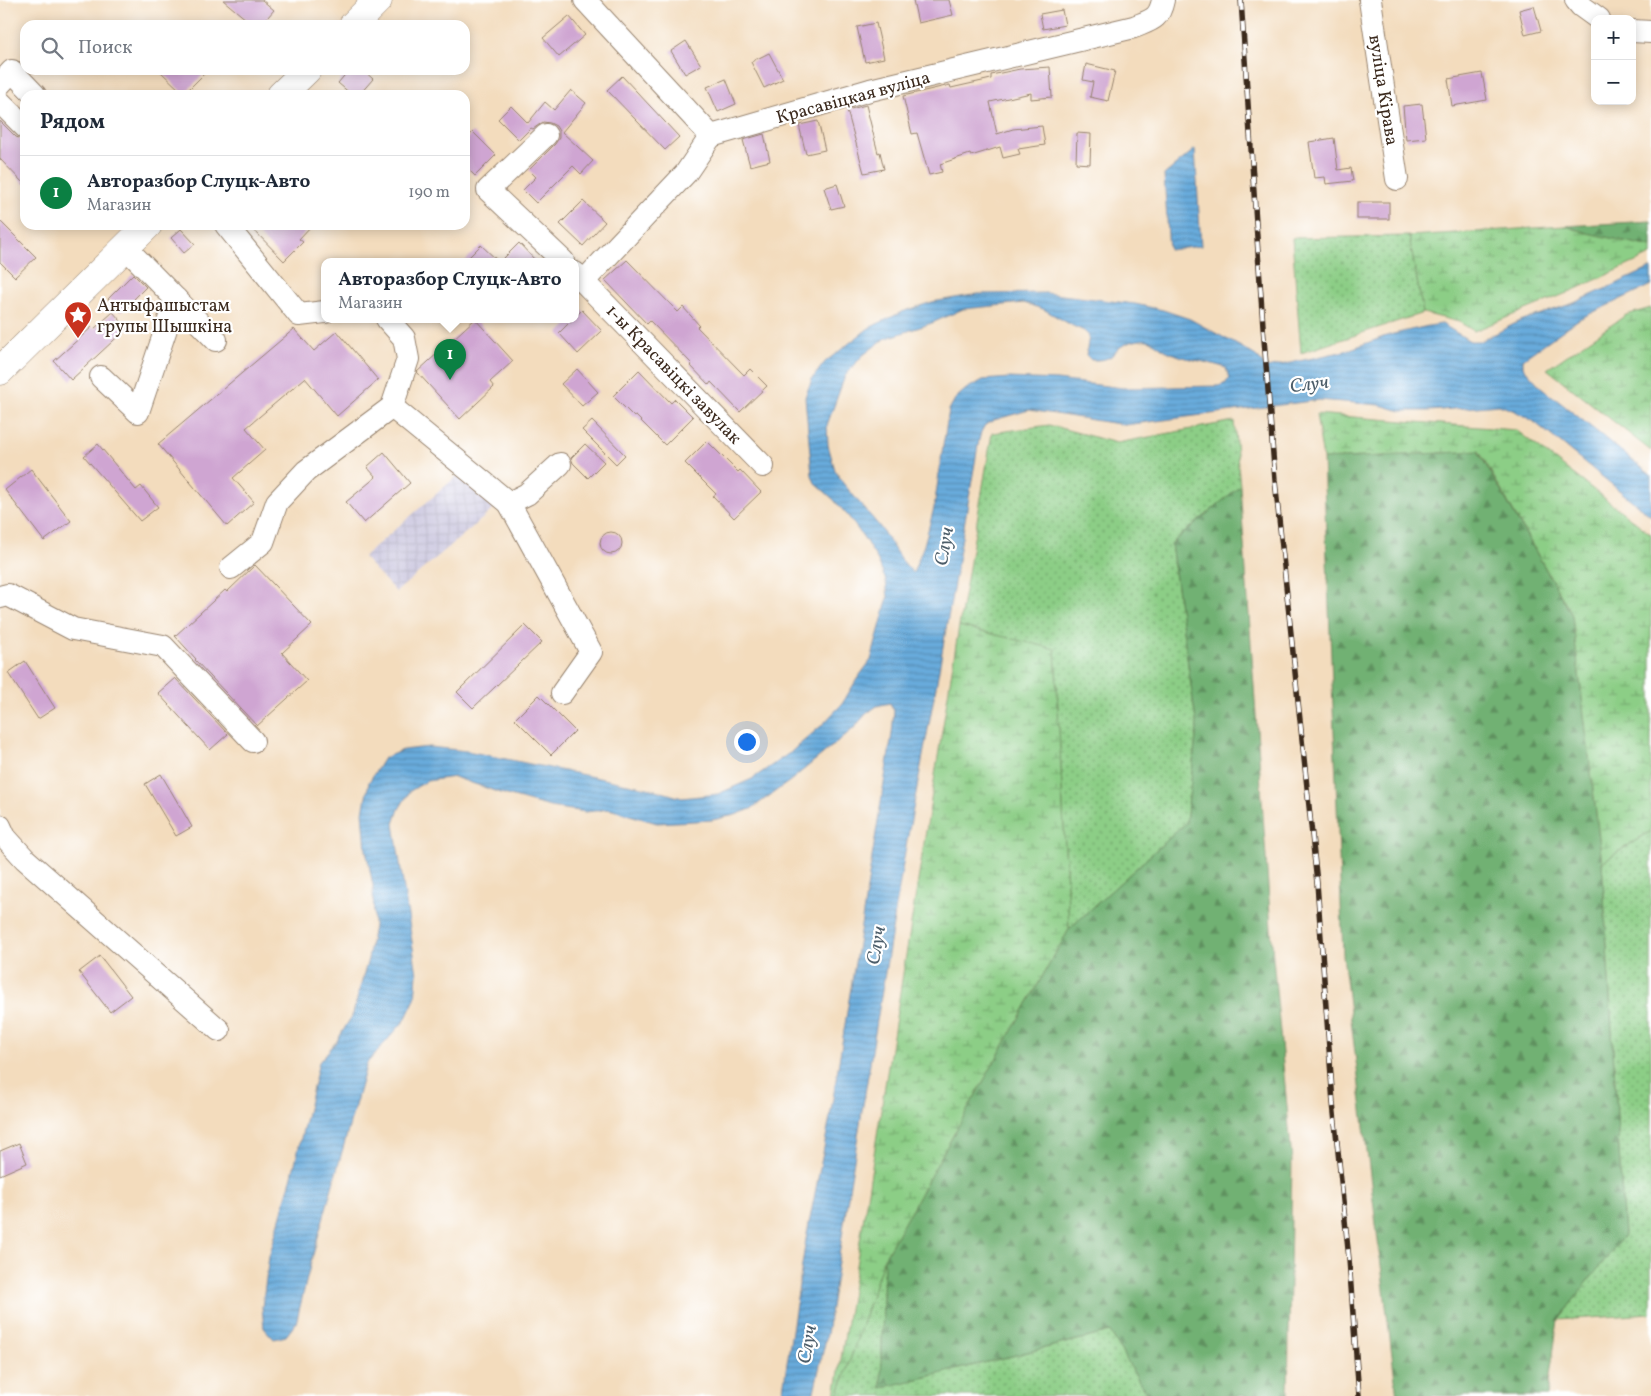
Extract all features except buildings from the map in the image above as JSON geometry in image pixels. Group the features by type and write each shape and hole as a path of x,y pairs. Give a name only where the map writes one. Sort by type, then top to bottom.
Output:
{"main road":[{"path":"358,20 378,0"},
{"path":"286,90 302,75"},
{"path":"0,371 143,230"}],"street":[{"path":"585,0 711,136"},
{"name":"Красавіцкая вуліца","path":"711,136 870,90 1134,27 1154,18 1160,12 1163,0"},
{"name":"вуліца Кірава","path":"1370,0 1397,179"},
{"path":"1576,0 1594,15"},
{"path":"1636,31 1651,32"},
{"path":"0,84 12,71 30,90"},
{"path":"0,102 20,122"},
{"path":"546,135 488,190 559,258"},
{"name":"1-ы Красавіцкі завулак","path":"711,136 686,173 579,277 763,466"},
{"path":"230,230 299,315 321,312"},
{"path":"125,247 216,340"},
{"path":"101,377 138,412 176,299"},
{"path":"231,568 263,542 277,502 306,471 392,407 408,359 404,338 391,323"},
{"path":"392,407 509,503 591,652 562,693"},
{"path":"509,503 528,494 560,464"},
{"path":"0,597 8,596 73,629 163,646 253,741"},
{"path":"0,826 5,837 25,859 219,1030"}],"shaded area":[{"path":"464,470 496,507 396,592 363,557"}],"green space":[{"path":"1651,221 1651,247 1587,233 1565,226"},
{"path":"1565,226 1587,233 1651,247 1651,255 1567,293 1474,331 1459,322 1423,313 1409,236"},
{"path":"1409,236 1423,313 1301,353 1292,238"},
{"path":"1651,308 1651,451 1547,369 1626,315"},
{"path":"1316,414 1516,430 1651,534 1651,831 1602,862 1572,615 1479,451 1323,459"},
{"path":"1234,421 1240,486 1171,544 1197,728 1186,823 1069,929 1055,650 959,626 992,433 1049,425 1117,443"},
{"path":"1478,451 1572,615 1602,862 1624,1235 1558,1320 1547,1396 1397,1396 1343,955 1323,459"},
{"path":"1240,486 1273,957 1292,1160 1288,1396 1148,1396 1110,1332 881,1388 884,1258 1069,929 1186,823 1197,728 1171,544"},
{"path":"959,626 1055,649 1069,929 884,1258 838,1396 835,1396"},
{"path":"1651,831 1651,1314 1558,1320 1624,1235 1602,862"},
{"path":"884,1258 881,1388 1110,1332 1148,1396 838,1396"}],"water":[{"path":"1195,149 1201,246 1169,250 1164,175"},
{"name":"Случ","path":"1651,268 1651,285 1579,319 1523,359 1523,367 1541,387 1651,475 1651,516 1533,421 1499,405 1430,411 1401,411 1380,405 1319,400 1125,425 1029,410 994,420 985,425 979,440 905,852 827,1334 813,1396 782,1396 806,1239 830,1117 892,734 894,711 890,703 877,706 866,714 853,729 790,781 751,809 712,820 657,823 609,809 586,812 550,807 454,777 427,781 410,791 399,809 394,824 417,974 415,999 405,1020 367,1063 311,1262 296,1323 286,1336 274,1339 264,1328 262,1307 269,1257 292,1176 319,1062 337,1041 353,1014 368,959 374,926 373,885 366,850 363,812 369,782 384,758 403,750 429,747 467,751 652,789 682,798 718,794 752,779 791,752 821,726 842,704 871,660 888,597 886,581 877,559 864,538 833,499 815,483 812,475 805,397 812,379 825,362 869,328 902,312 932,302 978,294 1046,293 1135,304 1163,310 1190,319 1241,347 1256,356 1267,368 1345,351 1389,335 1442,324 1470,341 1481,341 1520,321 1574,303","holes":["1024,303 1043,309 1084,331 1089,336 1086,355 1091,360 1106,359 1128,343 1147,340 1174,354 1226,368 1229,378 1226,383 1219,386 1123,388 1057,380 1009,378 983,380 966,389 955,399 949,410 934,508 924,545 913,573 835,470 828,445 827,425 845,376 862,356 884,339 932,323 963,309"]}],"railway":[{"path":"1241,0 1275,480 1317,883 1333,1103 1349,1259 1359,1396"}],"place":[{"name":"Антыфашыстам групы Шышкіна","path":"78,339"},
{"name":"Авторазбор Слуцк-Авто","path":"450,380"}]}
